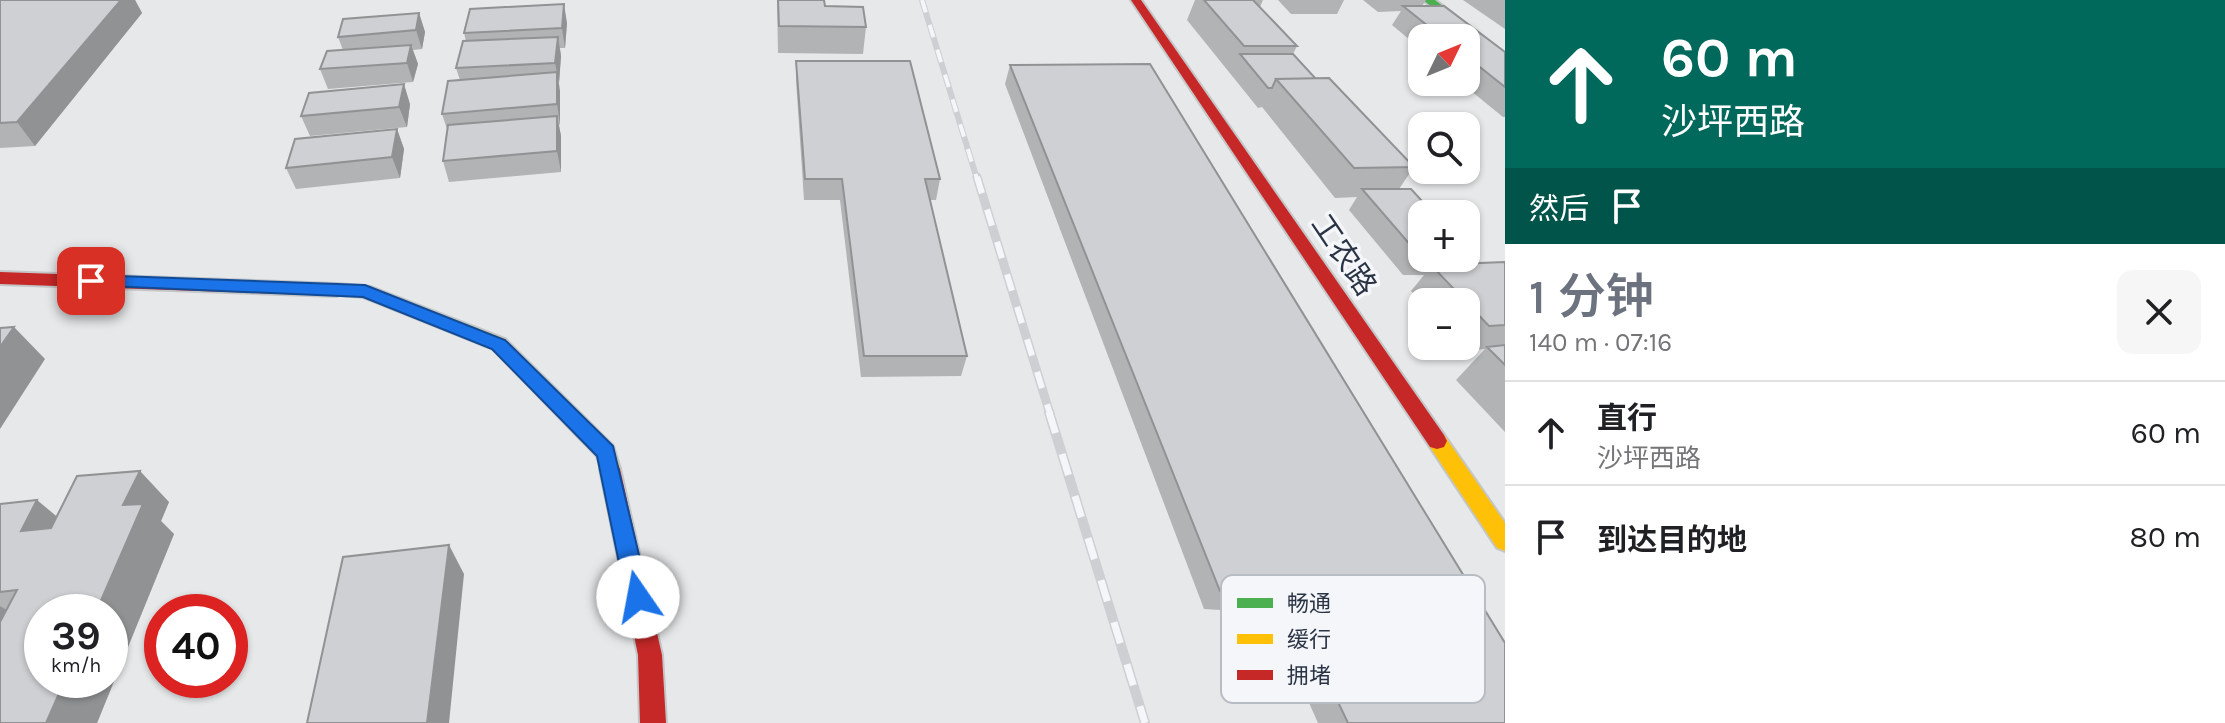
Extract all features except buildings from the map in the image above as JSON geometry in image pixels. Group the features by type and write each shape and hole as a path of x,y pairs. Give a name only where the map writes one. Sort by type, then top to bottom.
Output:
{"street":[{"name":"工农路","path":"1136,0 1505,541"},
{"path":"1428,0 1505,60"},
{"path":"0,278 365,291 499,344 606,452 650,655 653,723"}],"railway":[{"path":"922,0 977,179"},
{"path":"977,177 1050,414"},
{"path":"1049,412 1145,723"}],"traffic: fast":[{"path":"1428,0 1505,60"}],"traffic: slow":[{"path":"337,290 365,291 499,344 606,452 610,469"},
{"path":"1437,441 1505,541"}],"traffic: jam":[{"path":"1136,0 1437,441"},
{"path":"0,278 337,290"},
{"path":"610,469 650,655 653,723"}],"route":[{"path":"91,281 365,291 499,344 606,452 638,597"}]}
